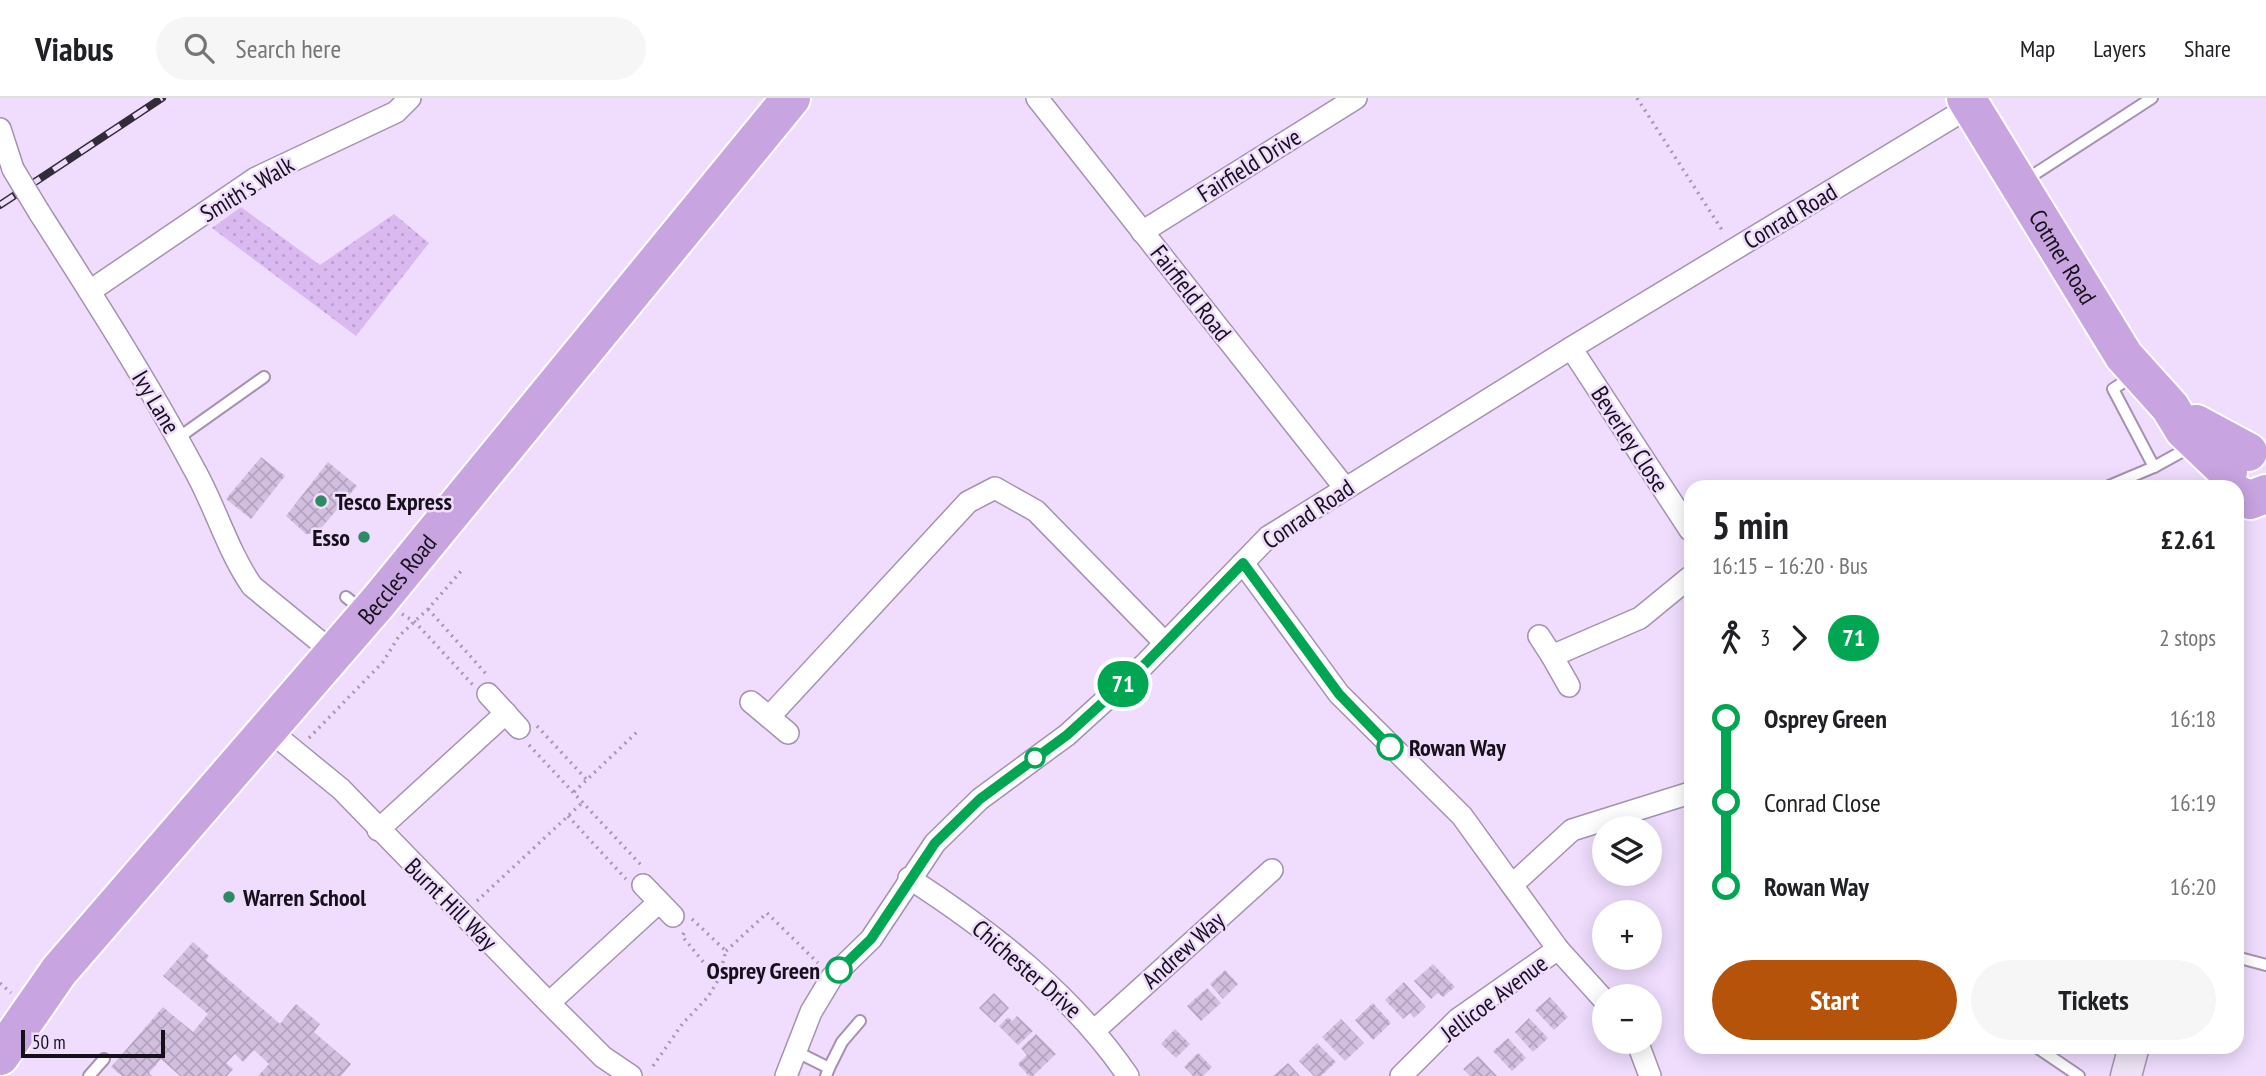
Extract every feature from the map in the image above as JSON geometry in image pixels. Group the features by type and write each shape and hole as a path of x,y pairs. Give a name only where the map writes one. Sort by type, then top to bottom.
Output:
{"highway":[{"name":"Beccles Road","path":"0,1056 59,971 335,654 357,606 791,98"},
{"name":"Cotmer Road","path":"1969,102 2124,356 2170,407 2184,430 2196,443 2247,480"},
{"name":"Cotmer Road","path":"2170,407 2211,435 2247,480"}],"street":[{"name":"Smith's Walk","path":"90,291 256,177 396,113 410,98"},
{"name":"Fairfield Road","path":"1037,98 1345,488"},
{"name":"Fairfield Drive","path":"1142,232 1356,98"},
{"name":"Conrad Road","path":"786,1076 811,1012 832,977 871,939 909,878 935,843 980,799 1067,735 1165,643 1268,537 1969,102"},
{"name":"Ivy Lane","path":"0,129 13,169 178,438 252,586 335,654"},
{"name":"Beverley Close","path":"1571,348 1684,521"},
{"path":"769,717 968,502 995,488 1036,511 1165,643"},
{"path":"1243,563 1339,694 1462,816 1558,949 1592,987"},
{"path":"1552,656 1640,618 1684,582"},
{"path":"1539,636 1569,686"},
{"path":"379,831 518,729 488,694"},
{"path":"751,702 788,733"},
{"name":"Burnt Hill Way","path":"270,731 341,789 379,831 603,1057 631,1076"},
{"path":"1512,885 1572,830 1684,795"},
{"name":"Andrew Way","path":"1095,1030 1272,870"},
{"name":"Chichester Drive","path":"909,878 987,931 1095,1030 1128,1076"},
{"path":"549,1003 673,910 641,881"},
{"name":"Jellicoe Avenue","path":"1401,1076 1458,1019 1558,949"},
{"path":"1642,1054 1650,1076"},
{"path":"2126,1076 2131,1054"}],"lane":[{"path":"2019,185 2152,98"},
{"path":"2139,373 2113,389 2154,467"},
{"path":"178,438 264,377"},
{"path":"2123,480 2154,467 2196,443"},
{"path":"2244,959 2266,965"},
{"path":"795,1051 827,1072 842,1042 860,1021"},
{"path":"2047,1054 2079,1076"},
{"path":"89,1076 104,1059"}],"path":[{"path":"1637,98 1735,249"},
{"path":"300,756 312,732 383,662 399,636 428,610 462,569"},
{"path":"428,610 483,671"},
{"path":"415,622 468,683"},
{"path":"518,729 575,792 641,881"},
{"path":"575,792 638,731"},
{"path":"476,902 583,802"},
{"path":"568,816 641,881"},
{"path":"673,910 695,922 726,951"},
{"path":"653,1066 718,980 726,951 767,913 832,977"},
{"path":"695,922 682,936 718,980"}],"shaded area":[{"path":"241,207 320,265 394,214 429,243 356,336 212,228"}],"building":[{"path":"261,457 285,476 251,519 226,499"},
{"name":"Tesco Express","path":"328,462 357,486 317,533 306,534 286,516"},
{"path":"193,942 209,956 206,960 280,1024 296,1004 320,1024 314,1032 351,1064 341,1076 258,1076 269,1064 254,1050 243,1062 235,1054 226,1063 233,1069 227,1076 180,1076 161,1059 149,1073 152,1076 122,1076 111,1067 163,1007 193,1032 208,1014 163,976"},
{"path":"1433,964 1455,987 1443,997 1438,993 1431,999 1414,981"},
{"path":"1225,970 1238,984 1223,999 1210,984"},
{"path":"1404,982 1426,1007 1414,1018 1410,1013 1403,1019 1385,1000"},
{"path":"1207,988 1221,1003 1201,1021 1187,1006"},
{"path":"994,993 1009,1008 995,1023 979,1008"},
{"path":"1550,997 1568,1017 1554,1030 1535,1010"},
{"path":"1373,1003 1391,1023 1373,1040 1355,1020"},
{"path":"1017,1016 1033,1031 1018,1045 999,1026 1008,1017 1012,1021"},
{"path":"1529,1018 1548,1038 1533,1052 1515,1032"},
{"path":"1341,1019 1364,1043 1345,1061 1322,1037"},
{"path":"1175,1029 1190,1044 1176,1058 1161,1044"},
{"path":"1036,1034 1056,1054 1033,1076 1029,1076 1018,1064 1027,1055 1021,1048"},
{"path":"1508,1038 1526,1058 1512,1071 1493,1051"},
{"path":"1317,1043 1336,1062 1321,1076 1314,1076 1299,1061"},
{"path":"1198,1053 1212,1067 1203,1076 1193,1076 1184,1067"},
{"path":"1478,1056 1497,1076 1470,1076 1463,1069"},
{"path":"1288,1063 1300,1076 1273,1076"}],"railway":[{"path":"0,205 162,98"}],"bus line":[{"name":"71","path":"839,970 871,939 909,878 935,843 980,799 1067,735 1144,665 1243,563 1339,694 1390,747"}],"place":[{"name":"Tesco Express","path":"321,501"},
{"name":"Esso","path":"364,537"},
{"name":"Rowan Way","path":"1390,747"},
{"name":"Warren School","path":"229,897"},
{"name":"Osprey Green","path":"839,970"}]}
